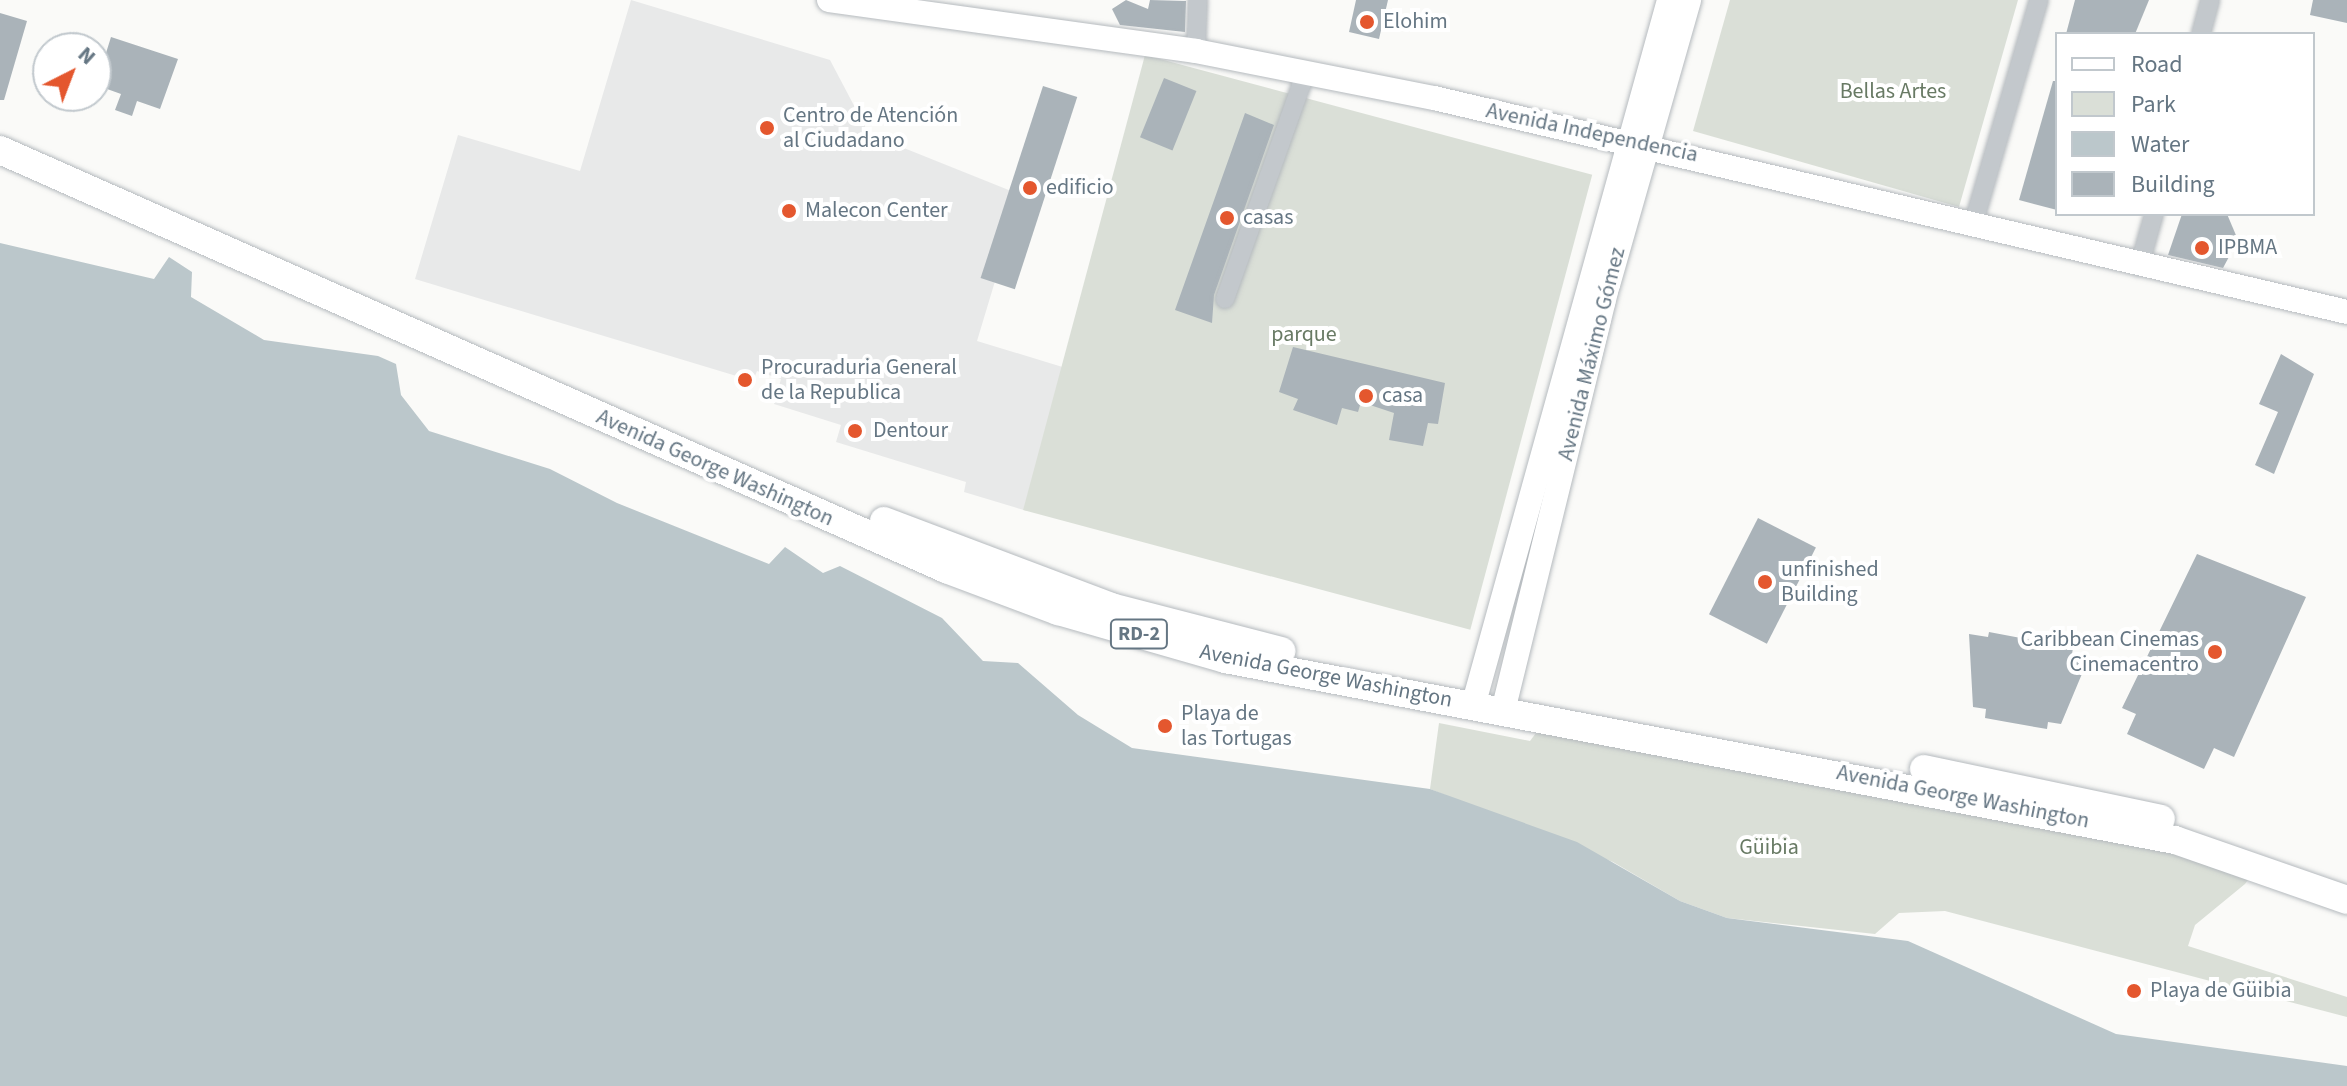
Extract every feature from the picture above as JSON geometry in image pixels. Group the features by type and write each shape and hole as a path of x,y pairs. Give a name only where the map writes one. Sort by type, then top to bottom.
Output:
{"highway":[{"name":"Avenida George Washington","path":"0,132 978,560 1111,607 1475,699"},
{"name":"Avenida George Washington","path":"0,150 1016,596 1225,659 2075,796 2215,832 2347,882"},
{"name":"Avenida George Washington","path":"1504,704 2175,840 2347,900"}],"main road":[{"name":"Avenida Independencia","path":"829,0 900,5 1196,51 1639,141 2139,267 2347,312"},
{"name":"Avenida Máximo Gómez","path":"1504,704 1639,141 1669,0"},
{"name":"Avenida Máximo Gómez","path":"1475,699 1639,141 1689,0"}],"street":[{"path":"1196,51 1198,0"},
{"path":"1973,225 2039,0"},
{"path":"2202,32 2210,0"},
{"path":"1225,299 1305,74"},
{"path":"2139,267 2153,216"}],"shaded area":[{"name":"Malecon Center","path":"631,0 830,60 869,134 1021,195 977,341 1069,369 1027,511 964,492 966,482 836,442 841,425 774,404 781,379 757,371 753,381 415,279 458,135 580,171"}],"green space":[{"name":"Bellas Artes","path":"1730,0 2018,0 1959,207 1693,131"},
{"name":"parque","path":"1145,55 1592,175 1470,630 1023,510"},
{"name":"Güibia","path":"1439,723 1530,741 1542,725 2256,868 2245,884 2195,925 2188,946 2347,997 2347,1017 1945,911 1899,913 1875,934 1727,918 1680,901 1613,862 1430,789"}],"water":[{"path":"0,243 154,279 169,257 192,272 191,297 264,340 378,356 396,364 401,395 429,431 550,469 617,503 769,564 785,547 823,573 840,566 942,618 983,661 1018,663 1078,715 1132,748 1430,789 1577,842 1680,901 1727,918 1908,941 2116,1034 2347,1066 2347,1086 0,1086"}],"building":[{"path":"1126,0 1148,9 1150,0 1186,1 1185,32 1120,25 1112,9"},
{"name":"Elohim","path":"1356,0 1388,0 1379,39 1349,32"},
{"path":"2075,0 2149,0 2136,32 2067,32"},
{"path":"2313,0 2347,0 2347,23 2310,15"},
{"path":"0,13 27,21 4,100 0,100"},
{"path":"112,37 178,59 160,109 137,101 132,116 115,110 121,94 112,91"},
{"name":"edificio","path":"1164,78 1196,91 1172,150 1140,137"},
{"path":"2053,81 2055,81 2055,209 2019,200"},
{"name":"edificio","path":"1043,86 1077,97 1015,289 981,278"},
{"name":"casas","path":"1245,113 1274,125 1214,295 1212,323 1175,310"},
{"name":"IPBMA","path":"2181,216 2228,216 2238,240 2223,268 2168,255"},
{"name":"casa","path":"1293,347 1445,383 1438,424 1428,423 1423,446 1389,440 1394,413 1361,402 1358,412 1342,408 1337,425 1293,410 1298,399 1279,392"},
{"path":"2281,354 2314,374 2274,474 2255,465 2278,412 2259,404"},
{"name":"unfinished Building","path":"1758,518 1816,548 1767,644 1709,614"},
{"name":"Caribbean Cinemas Cinemacentro","path":"2197,554 2306,597 2234,757 2214,748 2204,769 2127,734 2136,714 2122,708"},
{"path":"1989,632 2073,648 2072,654 2089,657 2061,724 2048,722 2047,729 1985,718 1986,709 1973,707 1969,634 1988,637"}],"place":[{"name":"Elohim","path":"1367,22"},
{"name":"Centro de Atención al Ciudadano","path":"767,128"},
{"name":"edificio","path":"1030,188"},
{"name":"Malecon Center","path":"789,211"},
{"name":"casas","path":"1227,218"},
{"name":"IPBMA","path":"2202,248"},
{"name":"Procuraduria General de la Republica","path":"745,380"},
{"name":"casa","path":"1366,396"},
{"name":"Dentour","path":"855,431"},
{"name":"unfinished Building","path":"1765,582"},
{"name":"Caribbean Cinemas Cinemacentro","path":"2215,652"},
{"name":"Playa de las Tortugas","path":"1165,726"},
{"name":"Playa de Güibia","path":"2134,991"}]}
